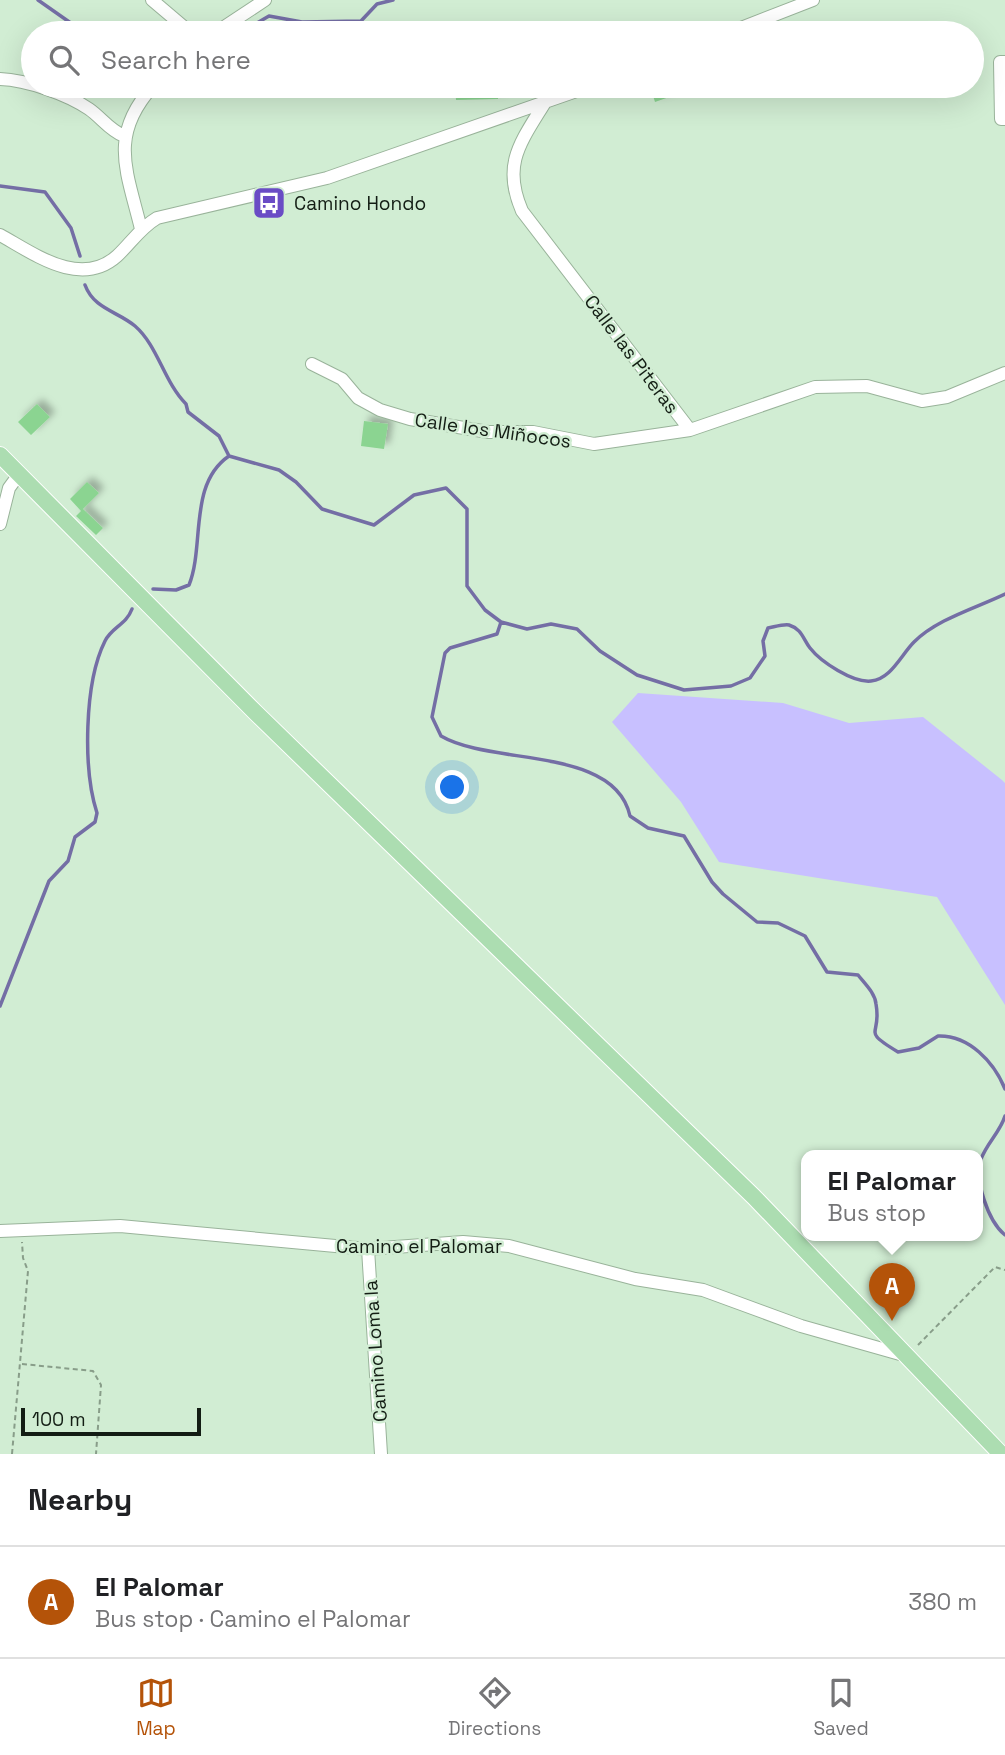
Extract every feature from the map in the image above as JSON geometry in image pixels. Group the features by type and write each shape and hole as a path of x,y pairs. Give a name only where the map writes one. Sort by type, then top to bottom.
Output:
{"main road":[{"path":"0,455 256,713 672,1115 1001,1454"}],"street":[{"path":"152,0 177,21"},
{"path":"233,21 265,0"},
{"path":"759,21 813,0"},
{"path":"1003,62 1003,119"},
{"path":"0,79 21,82"},
{"path":"62,98 86,107 124,136"},
{"path":"141,229 128,174 124,136 145,98"},
{"path":"0,235 49,262 72,269 107,263 141,229 166,215 327,178 560,98"},
{"name":"Calle las Piteras","path":"544,104 513,159 513,191 522,211 690,430 815,387 867,386 922,401 947,397 1005,373"},
{"name":"Calle los Miñocos","path":"312,363 342,379 359,398 380,410 430,423 488,432 533,432 594,444 690,430"},
{"path":"0,524 9,488 20,473"},
{"name":"Camino el Palomar","path":"0,1231 120,1226 368,1249 463,1242 509,1245 635,1279 703,1290 801,1326 907,1356"},
{"name":"Camino Loma la","path":"368,1249 381,1454"}],"path":[{"path":"12,1454 28,1271 23,1258 22,1231"},
{"path":"907,1356 995,1267 1005,1270"},
{"path":"21,1364 93,1371 98,1376 101,1385 96,1454"}],"shaded area":[{"path":"638,693 783,703 849,723 923,717 1002,780 1005,783 1005,1005 937,897 719,862 681,802 612,722"}],"building":[{"path":"456,98 498,98 498,99"},
{"path":"37,404 50,417 31,435 18,422"},
{"path":"364,421 388,424 384,449 361,446"},
{"path":"87,482 99,493 83,509 103,528 96,535 76,516 81,511 70,499"}],"waterway":[{"path":"38,0 68,21"},
{"path":"361,21 377,4 393,0"},
{"path":"260,21 269,16 296,21"},
{"path":"0,186 45,192 71,228 80,256"},
{"path":"85,285 100,305 128,321 143,334 178,395 186,404 188,412 219,436 229,456 279,470 296,482 322,509 374,525 414,495 446,488 467,509 467,586 485,610 501,622 527,629 551,624 577,629 600,651 637,675 684,690 731,686 750,678 765,656 763,641 768,628 787,625 797,629 815,654 829,665 855,679 871,681 890,671 923,634 957,615 1005,594"},
{"path":"153,589 176,590 189,585 208,482 216,468 229,456"},
{"path":"0,1006 49,881 68,861 75,837 95,822 97,813 92,795 88,751 93,680 105,641 132,609"},
{"path":"501,622 497,634 450,648 445,653 432,717 441,736 463,745 577,768 601,778 620,794 630,816 648,828 684,836 712,882 757,922 778,923 805,936 827,972 858,975 875,1000 875,1032 879,1039 898,1052 919,1048 938,1036 960,1040 987,1060 1005,1089"},
{"path":"983,1155 1005,1116"},
{"path":"983,1196 993,1220 1005,1235"}],"place":[{"name":"Camino Hondo","path":"269,203"},
{"name":"El Palomar","path":"892,1321"}]}
